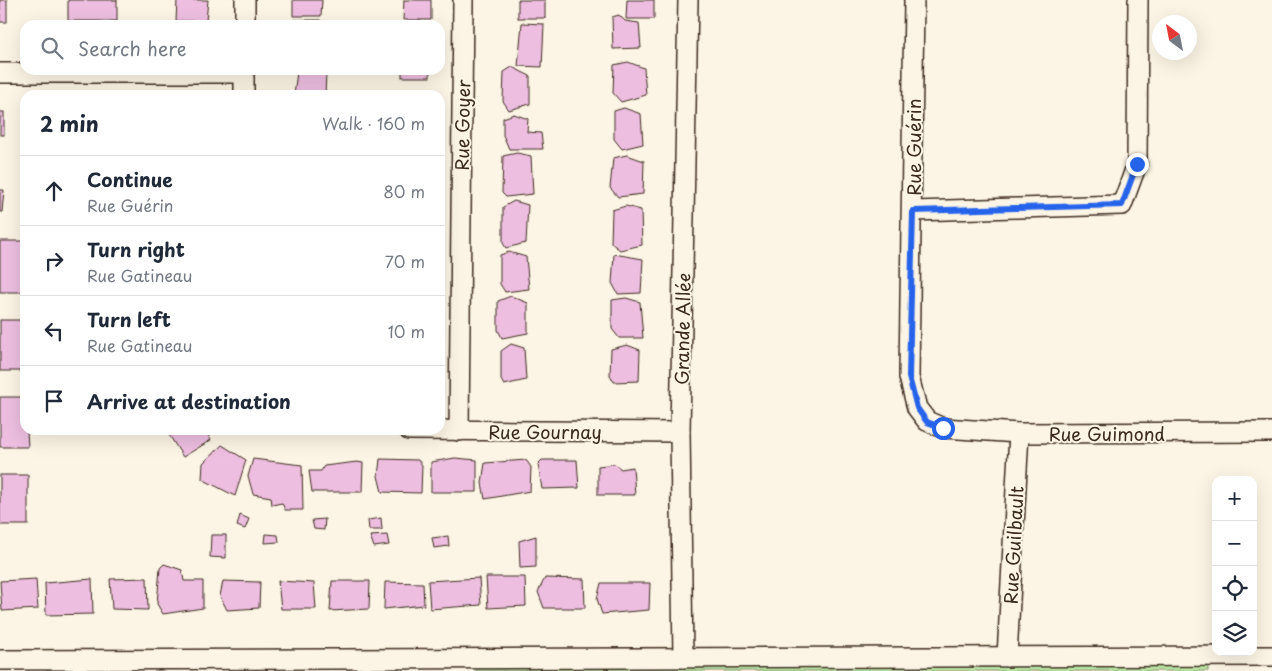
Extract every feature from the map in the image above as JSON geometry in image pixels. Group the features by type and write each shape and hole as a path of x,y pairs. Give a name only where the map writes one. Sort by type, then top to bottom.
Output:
{"street":[{"path":"244,20 245,0"},
{"name":"Rue Goyer","path":"458,431 463,0"},
{"name":"Grande Allée","path":"683,658 680,432 688,0"},
{"name":"Rue Guérin","path":"914,0 913,211 909,377 917,408 927,422 943,428"},
{"path":"913,211 1122,205 1137,164 1138,0"},
{"path":"0,73 20,73"},
{"path":"244,75 244,90"},
{"name":"Rue Guimond","path":"943,428 1019,433 1272,432"},
{"name":"Rue Gournay","path":"445,431 680,432"},
{"name":"Rue Guilbault","path":"1007,657 1019,433"},
{"path":"0,660 139,665 365,665 683,658 1007,657 1208,664 1272,656"}],"green space":[{"path":"1208,656 1208,671 476,671 476,658"}],"building":[{"path":"0,0 7,0 7,22 0,22"},
{"path":"68,0 117,0 117,20 68,20"},
{"path":"177,0 208,0 206,20 176,20"},
{"path":"293,0 322,0 321,16 293,16"},
{"path":"404,0 431,0 431,20 403,20"},
{"path":"518,0 545,0 545,18 518,18"},
{"path":"627,0 654,0 654,19 626,19"},
{"path":"619,15 625,21 639,23 641,48 613,49 612,17"},
{"path":"522,23 544,24 542,67 518,66"},
{"path":"628,62 644,68 646,95 621,102 613,93 614,65"},
{"path":"512,67 530,76 530,104 509,110 503,101 504,72"},
{"path":"297,75 326,75 325,90 295,90"},
{"path":"402,75 430,75 430,77 402,77"},
{"path":"624,108 641,114 643,144 622,149 614,139 614,111"},
{"path":"0,112 4,112 4,135 0,135"},
{"path":"514,114 528,119 527,132 541,133 543,149 509,149 503,135 503,118"},
{"path":"517,153 531,156 533,194 506,197 502,193 503,156"},
{"path":"627,155 644,161 643,194 618,197 610,188 613,158"},
{"path":"0,190 4,190 2,212 0,212"},
{"path":"514,201 528,205 526,243 506,248 503,243 503,207"},
{"path":"626,206 641,210 642,245 620,250 611,243 612,210"},
{"path":"0,241 20,241 20,292 0,292"},
{"path":"509,252 526,257 529,289 505,292 500,284 500,255"},
{"path":"614,254 643,259 641,293 618,294 612,283"},
{"path":"511,296 528,303 528,333 502,338 498,330 498,301"},
{"path":"626,298 640,302 643,338 619,338 612,329 612,300"},
{"path":"0,320 20,320 20,371 0,371"},
{"path":"511,344 524,348 526,380 504,385 501,380 501,351"},
{"path":"627,345 640,350 639,381 614,382 610,375 611,349"},
{"path":"0,397 20,397 20,435 27,435 28,447 0,447"},
{"path":"169,435 208,435 211,440 183,457"},
{"path":"222,445 246,460 235,496 202,479 203,463"},
{"path":"455,458 477,460 477,492 431,492 431,462"},
{"path":"253,459 302,465 303,510 285,510 282,503 272,505 271,497 253,494 248,476"},
{"path":"380,459 418,460 422,465 421,493 382,492 378,476"},
{"path":"526,460 531,467 530,491 485,499 482,483 485,463"},
{"path":"542,460 577,460 579,488 542,489 538,464"},
{"path":"363,463 362,492 312,492 309,471 321,471 324,466"},
{"path":"615,464 621,469 633,467 635,495 598,495 598,466"},
{"path":"0,475 28,475 28,525 0,525"},
{"path":"240,515 249,519 245,529 237,526"},
{"path":"381,518 382,530 369,530 368,520"},
{"path":"325,519 324,530 314,529 312,520"},
{"path":"266,534 278,535 279,542 265,543"},
{"path":"211,535 226,535 226,558 210,557"},
{"path":"387,535 389,545 374,547 370,536"},
{"path":"448,536 449,546 434,548 432,538"},
{"path":"536,536 536,567 520,568 519,541"},
{"path":"164,564 182,570 184,581 203,581 203,608 163,614 157,604 160,568"},
{"path":"486,577 525,577 526,606 488,608"},
{"path":"147,578 148,610 112,609 110,579"},
{"path":"479,578 481,605 430,609 428,581"},
{"path":"545,578 584,579 585,608 544,608 538,592"},
{"path":"36,579 38,609 2,611 0,581"},
{"path":"92,579 93,614 46,615 45,583"},
{"path":"223,581 260,582 259,608 227,610 220,596"},
{"path":"278,581 314,583 316,609 281,609"},
{"path":"332,581 370,581 369,609 330,611"},
{"path":"385,582 423,583 424,605 384,609"},
{"path":"601,583 650,583 649,610 602,614 597,599"}],"route":[{"path":"943,428 927,422 917,408 909,377 913,211 1122,205 1137,164"}]}
